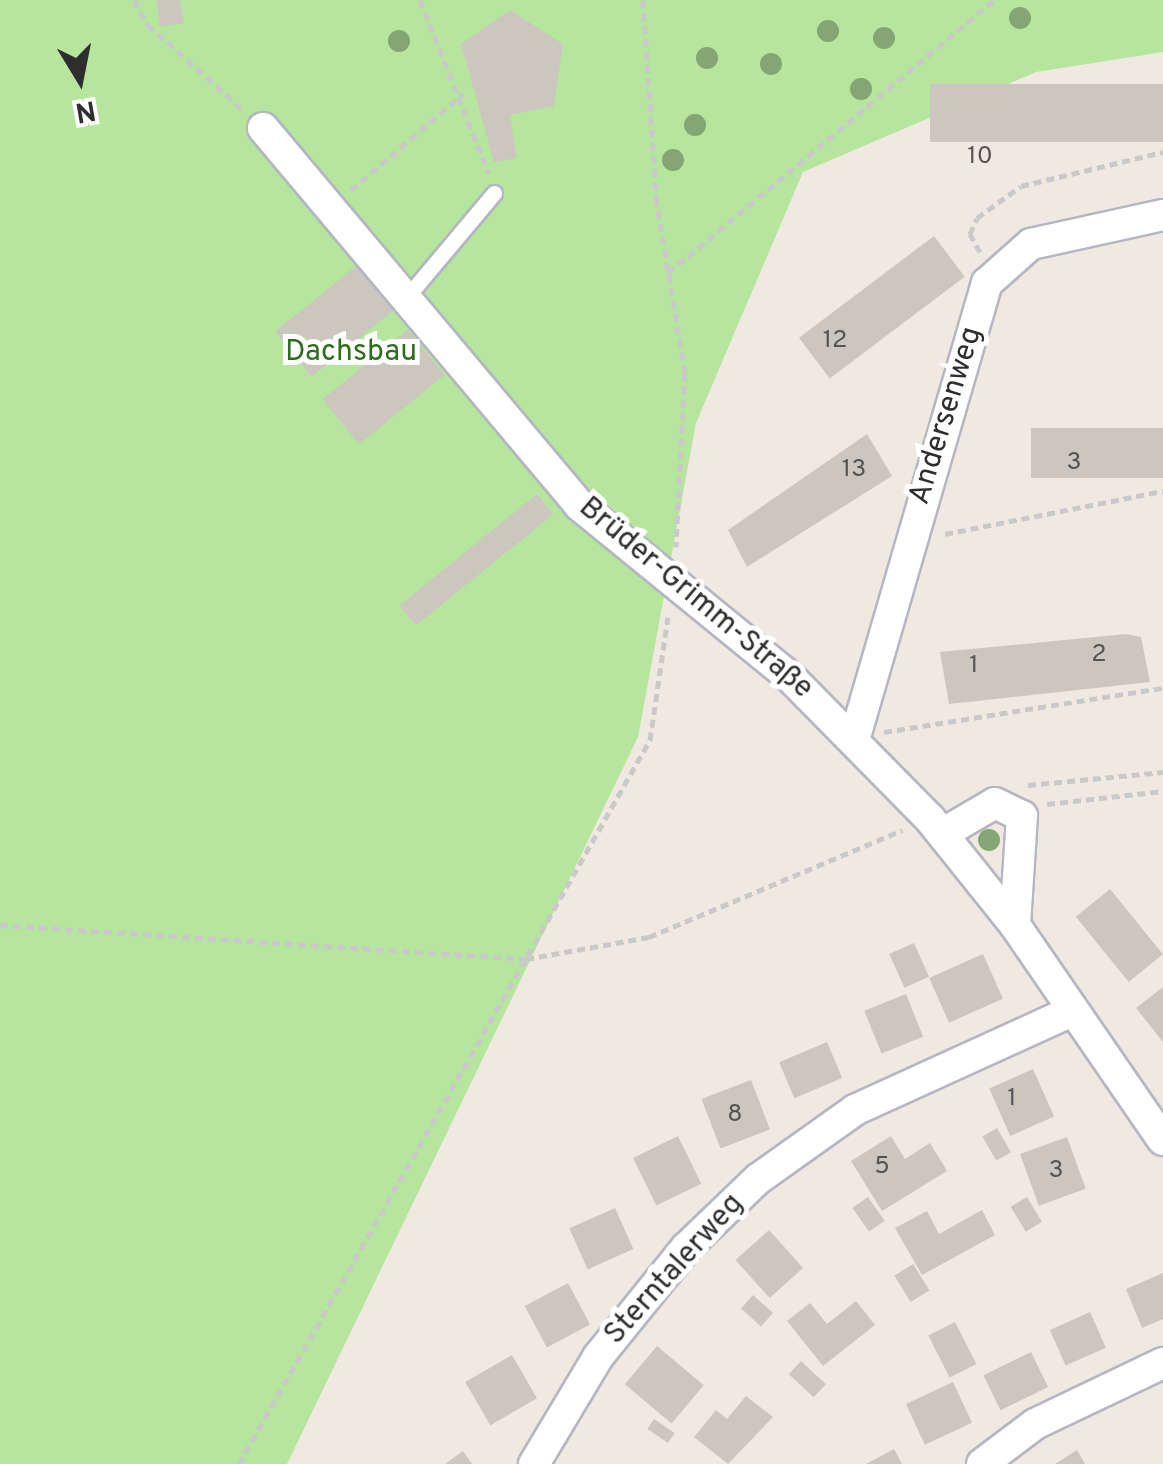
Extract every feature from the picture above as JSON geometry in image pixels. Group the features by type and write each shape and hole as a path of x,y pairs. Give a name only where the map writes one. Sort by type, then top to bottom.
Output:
{"street":[{"name":"Brüder-Grimm-Straße","path":"263,128 579,505 855,737 936,827 1016,925 1163,1140"},
{"name":"Andersenweg","path":"855,737 986,283 1032,244 1163,215"},
{"path":"936,827 994,803 1022,816 1016,925"},
{"name":"Sterntalerweg","path":"534,1464 598,1357 758,1179 855,1110 1072,1011"},
{"path":"982,1464 1035,1424 1163,1363"}],"lane":[{"path":"406,298 494,193"}],"path":[{"path":"134,0 148,25 263,128"},
{"path":"420,0 463,94 494,193"},
{"path":"239,1464 650,740 674,581 685,373 668,273 643,0"},
{"path":"668,273 994,0"},
{"path":"330,208 463,94"},
{"path":"1000,272 970,234 990,206 1051,176 1118,169 1163,152"},
{"path":"909,541 1163,491"},
{"path":"855,737 1163,688"},
{"path":"1011,784 1163,772"},
{"path":"1022,816 1049,804 1163,791"},
{"path":"0,925 526,959 649,937 936,827"}],"green space":[{"name":"Dachsbau","path":"0,0 1163,0 1163,52 1036,72 803,172 696,423 638,737 287,1464 0,1464"}],"building":[{"path":"156,0 180,0 184,23 161,27"},
{"path":"510,10 563,44 554,106 510,115 517,158 494,162 461,44"},
{"path":"930,84 1163,84 1163,142 930,142"},
{"path":"934,236 965,277 830,378 799,338"},
{"path":"360,263 397,308 312,377 275,332"},
{"path":"408,330 445,375 359,444 323,399"},
{"path":"1031,428 1163,428 1163,478 1031,478"},
{"path":"867,434 892,476 747,567 728,530"},
{"path":"537,494 553,514 416,626 399,605"},
{"path":"1126,634 1141,637 1150,682 949,704 940,652"},
{"path":"1110,889 1163,954 1129,982 1076,917"},
{"path":"914,943 929,977 904,988 889,954"},
{"path":"983,954 1003,999 949,1023 929,978"},
{"path":"1163,987 1163,1042 1136,1008"},
{"path":"906,994 923,1037 882,1054 864,1011"},
{"path":"827,1042 842,1078 794,1098 779,1062"},
{"path":"1033,1069 1054,1117 1010,1136 989,1089"},
{"path":"751,1080 770,1129 721,1148 702,1099"},
{"path":"997,1128 1011,1152 996,1161 982,1136"},
{"path":"678,1136 701,1184 656,1206 633,1158"},
{"path":"891,1136 905,1159 930,1143 947,1171 882,1211 851,1161"},
{"path":"1067,1137 1086,1189 1039,1206 1020,1154"},
{"path":"868,1197 885,1221 869,1232 852,1208"},
{"path":"1027,1197 1042,1222 1026,1232 1011,1207"},
{"path":"615,1208 633,1249 588,1269 569,1228"},
{"path":"982,1210 995,1235 922,1275 895,1228 927,1211 939,1234"},
{"path":"769,1230 803,1268 770,1298 736,1260"},
{"path":"913,1264 929,1290 911,1302 894,1276"},
{"path":"1163,1273 1163,1319 1142,1328 1126,1289"},
{"path":"568,1283 590,1324 547,1348 525,1306"},
{"path":"753,1295 773,1313 761,1326 741,1308"},
{"path":"856,1301 875,1325 823,1366 787,1321 810,1303 827,1324"},
{"path":"1090,1312 1106,1348 1066,1366 1050,1330"},
{"path":"955,1322 976,1364 950,1377 928,1336"},
{"path":"657,1346 704,1385 672,1424 625,1384"},
{"path":"1031,1352 1048,1387 1000,1410 983,1375"},
{"path":"512,1355 537,1398 490,1425 465,1382"},
{"path":"801,1361 826,1384 814,1397 789,1374"},
{"path":"953,1382 972,1423 925,1445 906,1404"},
{"path":"746,1396 773,1417 728,1464 694,1437 716,1410 727,1419"},
{"path":"654,1419 675,1433 668,1443 647,1429"},
{"path":"894,1449 902,1464 866,1464"},
{"path":"1077,1450 1085,1464 1055,1464"},
{"path":"463,1451 472,1464 445,1464"}]}
